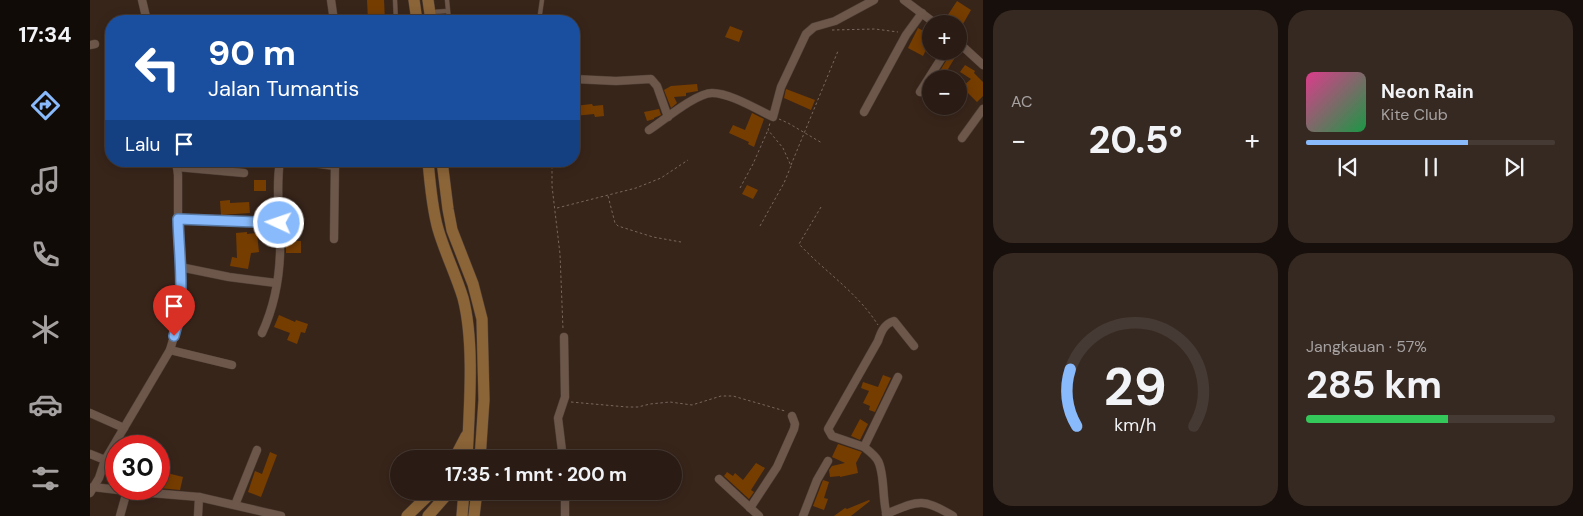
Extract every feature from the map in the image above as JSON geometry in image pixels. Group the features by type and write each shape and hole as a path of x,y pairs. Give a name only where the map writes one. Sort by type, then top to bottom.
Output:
{"street":[{"path":"142,0 146,15"},
{"path":"331,0 333,15"},
{"path":"650,130 691,101 711,93 727,96 773,117 781,88 806,34 814,27 835,21 874,0"},
{"path":"904,0 926,15"},
{"path":"416,15 415,2 429,8"},
{"path":"864,112 906,35 922,12"},
{"path":"967,50 983,65"},
{"path":"920,92 940,60"},
{"path":"580,79 616,81 651,79 656,86 668,117"},
{"path":"962,138 983,109"},
{"path":"120,435 170,350 178,323 180,267 175,167"},
{"path":"198,167 244,173"},
{"path":"262,332 273,306 280,253 277,188 279,167"},
{"path":"334,240 335,167"},
{"path":"429,167 437,227 463,298 468,326 468,450"},
{"path":"443,167 452,230 473,284 482,318 484,342 481,450"},
{"path":"178,219 279,223"},
{"path":"180,267 229,277 276,282"},
{"path":"914,346 894,321 890,322 880,332 878,341 828,429 832,436 864,447 878,460 886,515 917,502 926,502 953,516"},
{"path":"562,450 558,418 565,397 564,337"},
{"path":"170,350 232,365"},
{"path":"864,447 898,376"},
{"path":"90,413 124,428"},
{"path":"750,508 777,466 794,429 795,424 792,416"},
{"path":"472,450 482,427"},
{"path":"458,450 467,432"},
{"path":"235,505 257,450"},
{"path":"90,454 105,460 91,490 105,491"},
{"path":"803,516 828,461"},
{"path":"719,479 760,516"},
{"path":"170,495 199,497 281,516"},
{"path":"198,516 199,497"},
{"path":"120,516 125,500"},
{"path":"407,516 424,500"},
{"path":"431,512 442,500"},
{"path":"462,516 463,500"},
{"path":"474,516 477,500"},
{"path":"565,500 565,516"}],"lane":[{"path":"395,0 396,15"},
{"path":"447,0 448,15"},
{"path":"540,15 542,0"},
{"path":"429,8 447,11"}],"path":[{"path":"820,25 836,31 875,30 906,35"},
{"path":"760,226 784,183 838,51"},
{"path":"740,188 753,164 773,117 788,123 822,143"},
{"path":"768,130 783,148 791,166"},
{"path":"556,208 636,188 661,178 688,160"},
{"path":"552,167 552,186 560,254 564,337"},
{"path":"608,195 615,223 618,226 653,237 681,242"},
{"path":"821,207 799,244 854,294 870,313 880,332"},
{"path":"564,402 638,407 661,402 692,405 721,396 734,396 786,412 792,416"}],"building":[{"path":"367,0 384,0 385,15 368,15"},
{"path":"957,1 971,10 967,17 967,15 948,15"},
{"path":"730,26 743,31 739,42 725,37"},
{"path":"918,28 922,30 922,55 908,48"},
{"path":"947,60 954,60 947,70 940,70"},
{"path":"965,65 975,71 974,73 983,82 983,96 977,102 967,92 967,83 971,79 967,76 967,70 961,70"},
{"path":"697,84 698,91 686,93 686,96 674,97 677,103 671,108 664,90 671,86"},
{"path":"786,89 815,100 811,110 784,98"},
{"path":"580,105 603,105 604,116 595,117 594,114 580,115"},
{"path":"659,109 661,115 647,121 644,112"},
{"path":"752,113 764,119 754,147 748,144 749,142 729,133 733,125 745,130"},
{"path":"254,180 266,180 266,191 254,191"},
{"path":"747,185 758,190 753,199 742,194"},
{"path":"230,200 230,203 249,202 250,213 221,215 220,201"},
{"path":"247,232 247,234 257,233 259,252 251,253 248,269 230,266 232,257 237,258 236,233"},
{"path":"286,241 301,241 301,253 286,253"},
{"path":"279,315 295,322 296,320 308,324 305,333 301,332 297,344 287,340 290,333 274,327"},
{"path":"883,375 891,378 875,412 869,410 870,406 863,403 869,391 861,388 863,382 878,387"},
{"path":"860,419 868,424 860,440 851,436"},
{"path":"838,444 862,452 856,463 858,473 830,477 829,470 832,466 845,463 832,457"},
{"path":"270,452 277,455 261,497 248,492 255,471 262,474"},
{"path":"756,463 765,468 751,490 754,492 749,499 724,476 727,472 733,476 735,473 743,480"},
{"path":"170,474 183,477 180,490 170,489"},
{"path":"823,480 829,482 824,498 828,499 824,510 813,506"},
{"path":"869,500 851,516 834,516 845,508 847,509"}],"route":[{"path":"174,336 178,323 181,293 178,219 279,223"}]}
